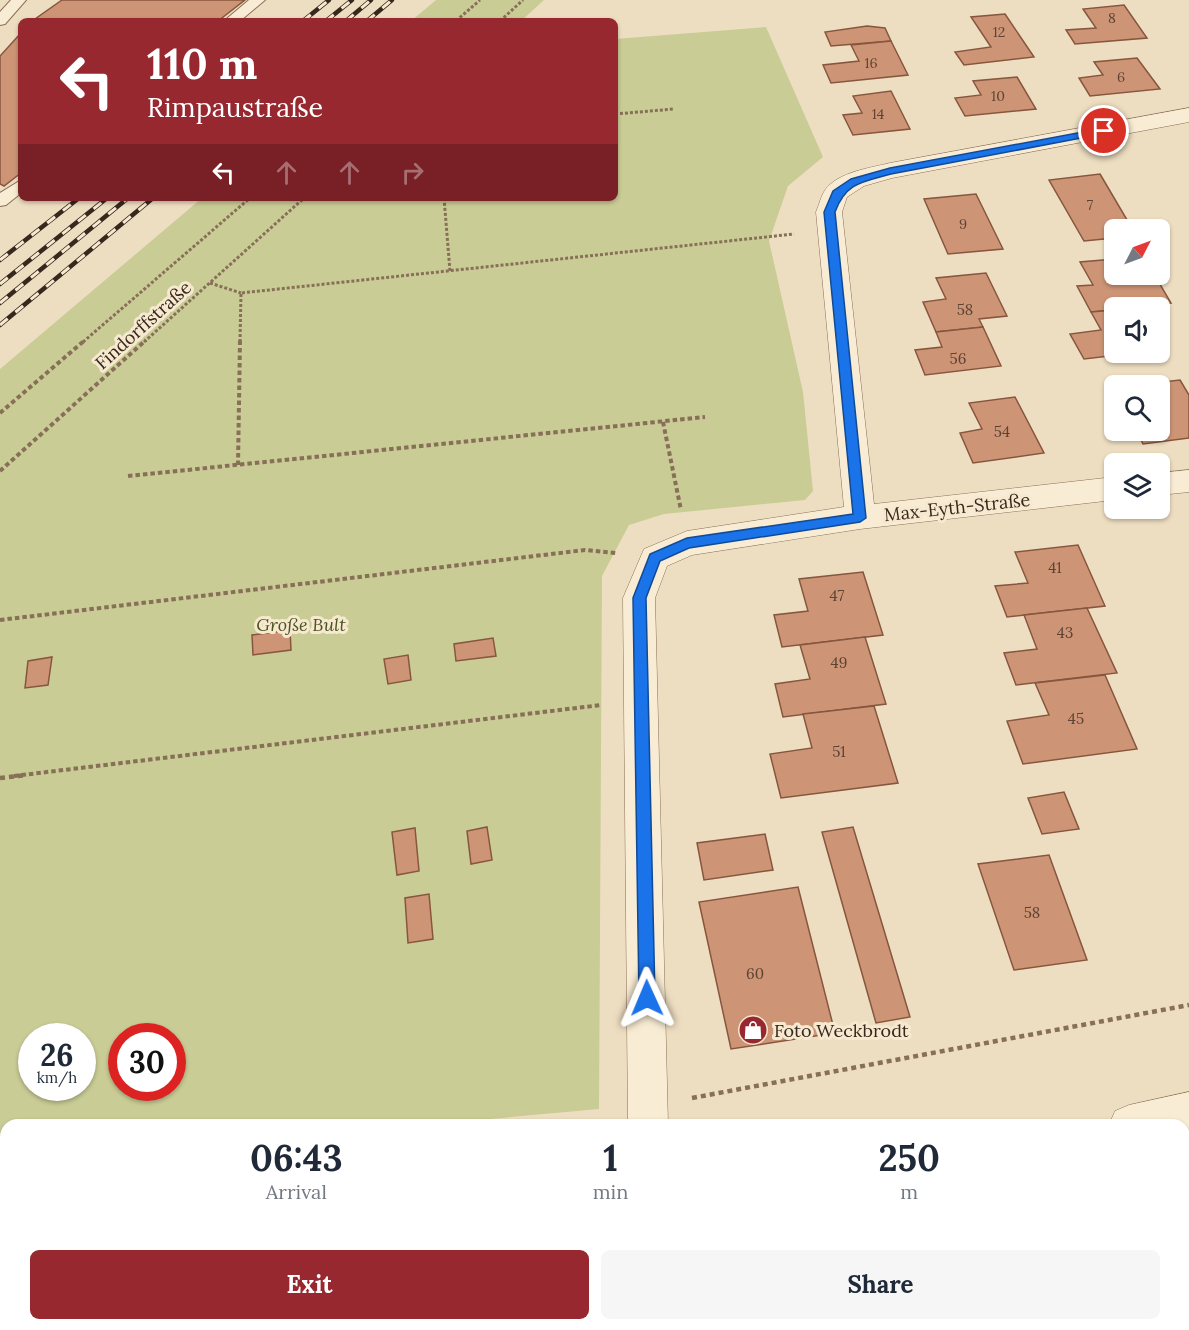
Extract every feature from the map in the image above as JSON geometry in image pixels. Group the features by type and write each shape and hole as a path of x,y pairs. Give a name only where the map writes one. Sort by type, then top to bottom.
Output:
{"street":[{"path":"860,518 829,212 836,193 855,181 890,171 1189,115"},
{"path":"1170,483 1189,481"},
{"name":"Max-Eyth-Straße","path":"655,558 687,543 860,518 1104,490"},
{"path":"649,1119 639,598 655,558"},
{"path":"1157,1119 1189,1112"}],"lane":[{"path":"0,21 19,0"},
{"path":"235,18 258,0"},
{"path":"0,201 18,187"}],"path":[{"path":"459,18 480,0"},
{"path":"503,18 523,0"},
{"path":"618,114 674,109"},
{"name":"Findorffstraße","path":"0,413 247,201"},
{"name":"Findorffstraße","path":"0,471 301,201"},
{"path":"444,201 450,271"},
{"path":"210,283 241,293 831,230"},
{"path":"238,465 241,293"},
{"path":"128,476 705,417"},
{"path":"663,422 687,543"},
{"path":"0,620 585,550 655,558"},
{"path":"0,778 641,700"},
{"path":"649,1119 696,1097 1189,1005"}],"green space":[{"path":"436,0 544,0 524,18 415,18"},
{"name":"Große Bult","path":"766,27 823,157 788,186 769,241 803,392 813,491 805,500 664,514 629,525 602,576 599,1109 490,1119 0,1119 0,369 198,201 618,201 618,39"}],"building":[{"path":"62,0 245,0 222,18 36,18"},
{"path":"1124,5 1147,38 1075,44 1066,30 1096,28 1083,9"},
{"path":"1005,14 1034,57 964,65 955,52 991,47 971,17"},
{"path":"867,26 885,28 891,41 831,46 825,32"},
{"path":"18,36 18,175 4,186 0,184 0,56"},
{"path":"891,41 908,75 831,83 823,65 859,61 851,45"},
{"path":"1137,58 1160,89 1090,96 1079,78 1103,75 1094,62"},
{"path":"1017,77 1036,109 965,116 955,98 981,95 973,81"},
{"path":"891,91 910,129 853,135 843,115 862,113 853,96"},
{"path":"1100,174 1127,219 1104,219 1104,239 1084,241 1049,180"},
{"path":"976,194 1003,249 948,254 924,199"},
{"path":"1104,260 1104,285 1160,285 1167,297 1104,297 1104,311 1091,312 1077,286 1093,285 1080,262"},
{"path":"986,273 1007,316 979,319 983,327 936,332 923,302 946,299 936,278"},
{"path":"1104,311 1104,357 1084,359 1070,334 1101,330 1091,312"},
{"path":"983,327 1001,366 925,375 915,350 942,347 936,332"},
{"path":"1180,380 1189,395 1189,438 1170,440 1170,381"},
{"path":"1015,397 1044,453 973,463 960,433 982,429 969,403"},
{"path":"1142,441 1166,441 1143,444"},
{"path":"1078,545 1105,606 1007,617 995,586 1028,583 1015,552"},
{"path":"863,572 883,635 782,647 774,615 808,611 799,579"},
{"path":"1087,608 1117,673 1016,685 1004,653 1037,649 1024,615"},
{"path":"290,630 291,650 253,655 252,635"},
{"path":"865,637 886,704 783,717 775,684 810,679 800,645"},
{"path":"493,638 496,656 456,661 454,644"},
{"path":"408,655 411,680 388,684 384,659"},
{"path":"52,657 48,685 25,688 28,661"},
{"path":"1105,675 1137,749 1023,764 1007,721 1049,715 1035,683"},
{"path":"874,706 898,783 781,798 770,754 812,748 803,714"},
{"path":"1064,792 1079,829 1042,834 1028,798"},
{"path":"487,827 492,860 471,864 467,831"},
{"path":"853,827 910,1017 876,1023 822,832"},
{"path":"415,828 419,871 397,875 392,832"},
{"path":"765,834 773,870 704,880 697,843"},
{"path":"1049,855 1087,960 1014,970 978,864"},
{"path":"798,887 835,1033 731,1049 699,902"},
{"path":"429,894 433,939 408,943 405,898"}],"railway":[{"path":"307,18 329,0"},
{"path":"330,18 352,0"},
{"path":"350,18 371,0"},
{"path":"371,18 392,0"},
{"path":"0,260 75,201"},
{"path":"0,284 103,201"},
{"path":"0,303 124,201"},
{"path":"0,325 149,201"}],"place":[{"name":"Foto Weckbrodt","path":"753,1030"}],"route":[{"path":"647,998 639,598 655,558 687,543 860,518 829,212 836,193 855,181 890,171 1104,131"}]}
